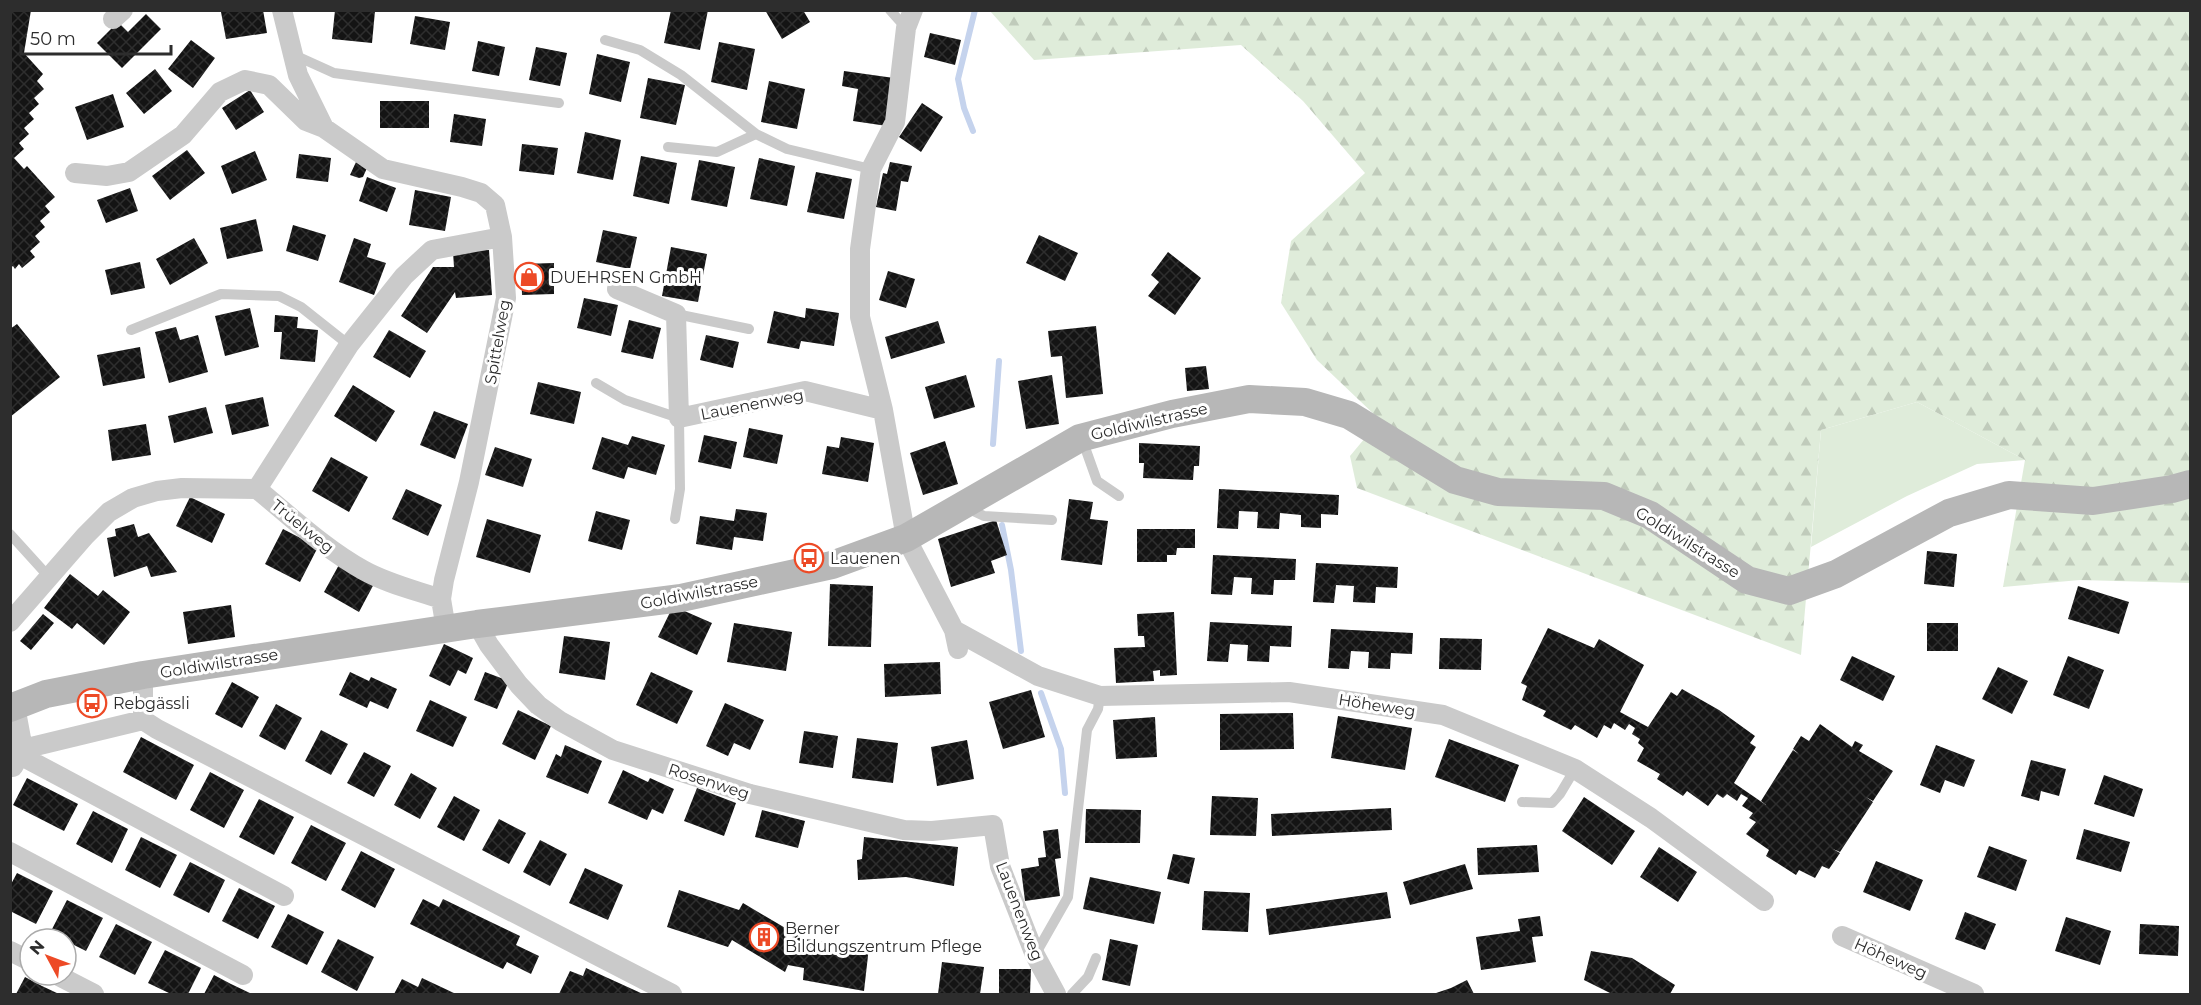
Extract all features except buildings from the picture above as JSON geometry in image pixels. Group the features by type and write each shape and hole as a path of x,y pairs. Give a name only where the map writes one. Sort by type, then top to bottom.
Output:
{"street":[{"name":"Spittelweg","path":"282,10 298,75 324,128"},
{"path":"906,538 883,410 860,317 860,249 871,169 895,122 910,19"},
{"name":"Spittelweg","path":"75,173 107,176 129,172 183,135 220,92 245,80 269,85 306,121 324,128 383,169 462,187 480,194 495,205 502,237 507,298 469,482 441,599 446,629"},
{"name":"Trüelweg","path":"441,599 393,583 358,567 343,558 257,489 349,345 404,276 432,250 502,237"},
{"path":"617,289 676,314"},
{"name":"Lauenenweg","path":"676,314 679,418 805,391 883,410"},
{"name":"Goldiwilstrasse","path":"13,707 46,694 143,675 477,624 681,598 832,565 906,538 1082,438 1172,414 1249,399 1305,402 1348,415 1455,480 1498,492 1604,496 1650,514 1747,579 1789,591 1836,574 1949,513 2009,495 2093,501 2172,489 2190,484"},
{"path":"10,622 109,512 133,498 157,491 182,488 257,489"},
{"name":"Höheweg","path":"906,538 956,639 1038,676 1101,696 1289,692 1443,715 1575,769 1651,818 1764,901"},
{"name":"Rosenweg","path":"477,624 489,645 519,685 538,705 560,721 613,750 750,794 904,830 932,831 993,825"},
{"path":"143,675 143,720"},
{"path":"13,707 16,756"},
{"path":"16,756 143,720 672,994"},
{"path":"16,756 29,760 284,896"},
{"name":"Lauenenweg","path":"993,825 1000,866 1035,955 1056,994"},
{"path":"10,852 243,975"},
{"name":"Höheweg","path":"1842,936 1974,994"},
{"path":"78,986 94,994"}],"lane":[{"path":"890,10 910,19"},
{"path":"605,40 640,50 681,75 756,134 788,149 871,169"},
{"path":"292,54 334,74 559,104"},
{"path":"668,147 717,152 756,134"},
{"path":"130,330 221,294 279,296 301,307 349,345"},
{"path":"676,314 749,329"},
{"path":"596,383 625,400 679,418 680,489 675,519"},
{"path":"1082,438 1097,481 1119,496"},
{"path":"963,505 984,516 1052,520"},
{"path":"10,534 49,577"},
{"path":"1035,955 1068,897 1087,730 1098,710 1101,696"},
{"path":"1522,802 1552,803 1575,769"},
{"path":"1072,994 1088,976 1096,958"}],"green space":[{"path":"990,11 2190,11 2190,583 2080,580 2003,587 2025,460 1917,402 1821,430 1801,655 1357,488 1350,456 1380,420 1317,360 1281,303 1291,241 1365,173 1303,101 1241,45 1034,60"},
{"path":"1917,402 2025,460 1977,464 1907,496 1811,547 1821,430"}],"waterway":[{"path":"973,131 964,108 958,79 975,10"},
{"path":"993,444 999,361"},
{"path":"1002,525 1011,570 1021,651"},
{"path":"1041,693 1061,749 1065,793"}],"place":[{"name":"DUEHRSEN GmbH","path":"529,277"},
{"name":"Lauenen","path":"809,558"},
{"name":"Rebgässli","path":"92,703"},
{"name":"Berner Bildungszentrum Pflege","path":"764,937"}]}
